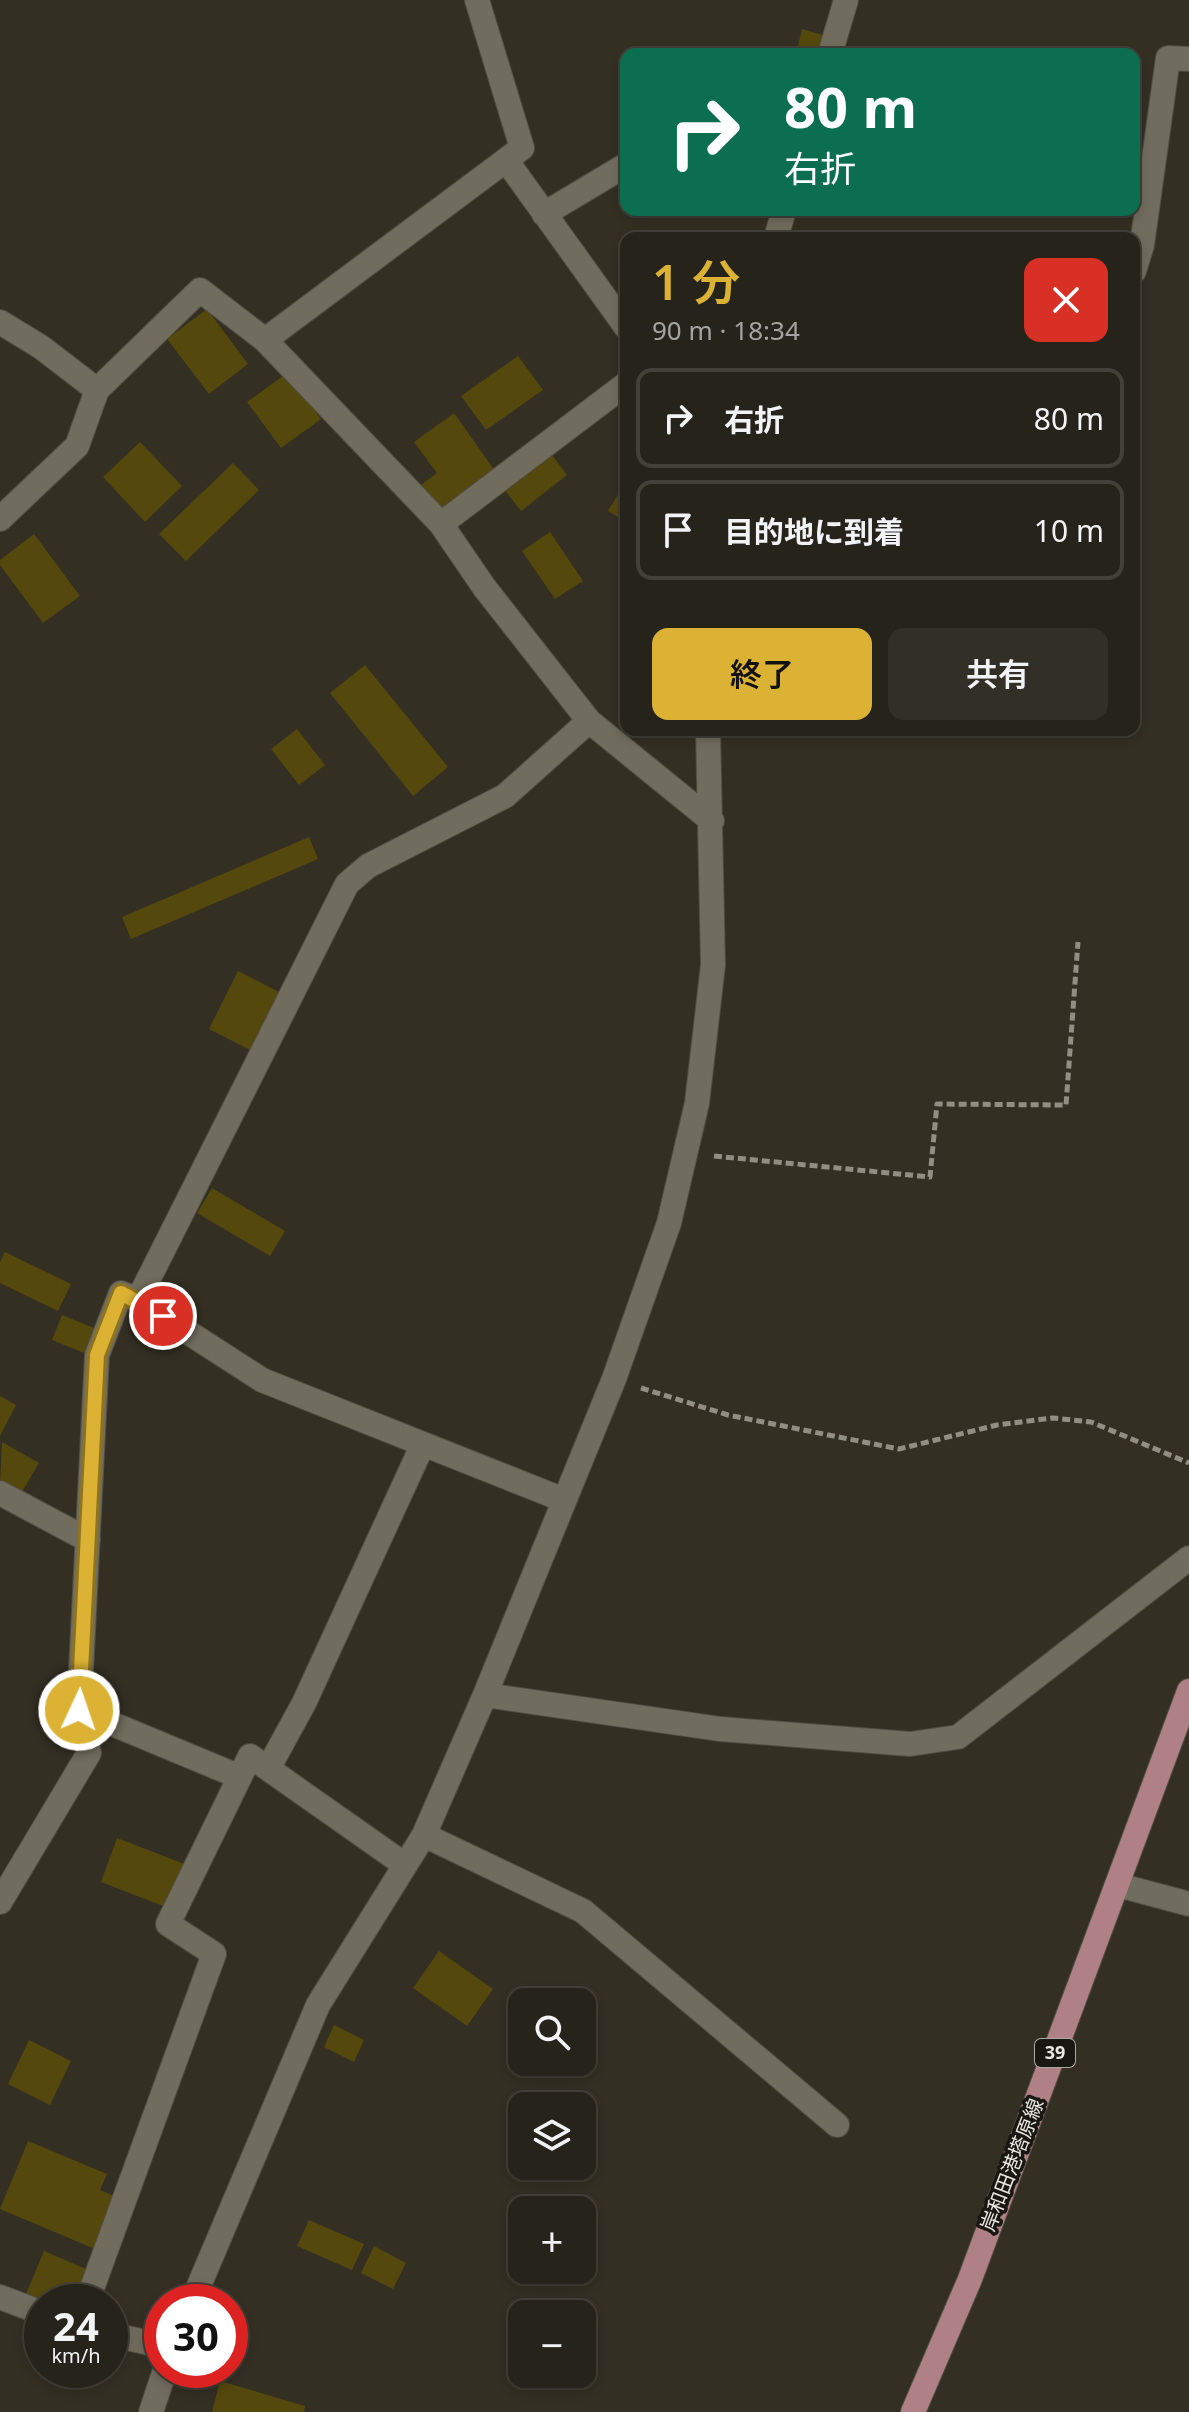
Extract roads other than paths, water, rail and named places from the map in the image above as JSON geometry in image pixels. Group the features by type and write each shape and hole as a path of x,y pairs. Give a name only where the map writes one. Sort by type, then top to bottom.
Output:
{"main road":[{"name":"岸和田港塔原線","path":"913,2412 970,2279 1189,1691"}],"street":[{"path":"265,340 522,148 477,0"},
{"path":"832,48 846,0"},
{"path":"1140,252 1168,58 1189,59"},
{"path":"506,160 620,319"},
{"path":"544,214 620,169"},
{"path":"0,519 77,446 97,390 200,290 265,340 441,524 484,587 589,721 712,821"},
{"path":"0,322 41,347 97,390"},
{"path":"441,524 620,389"},
{"path":"138,1300 347,884 368,866 505,796 589,721"},
{"path":"200,2284 318,2005 424,1835 485,1695 614,1379 669,1223 697,1103 713,965 708,736"},
{"path":"0,1902 89,1753 79,1710 97,1355 121,1293 138,1300 262,1380 564,1500"},
{"path":"269,1767 304,1703 423,1444"},
{"path":"0,1493 88,1540"},
{"path":"485,1695 720,1729 910,1744 958,1737 1189,1558"},
{"path":"79,1710 240,1777"},
{"path":"94,2284 214,1954 168,1924 250,1756 405,1865"},
{"path":"424,1835 583,1911 837,2125"},
{"path":"1118,1885 1189,1904"},
{"path":"0,2297 24,2306"},
{"path":"151,2412 159,2388"}]}
